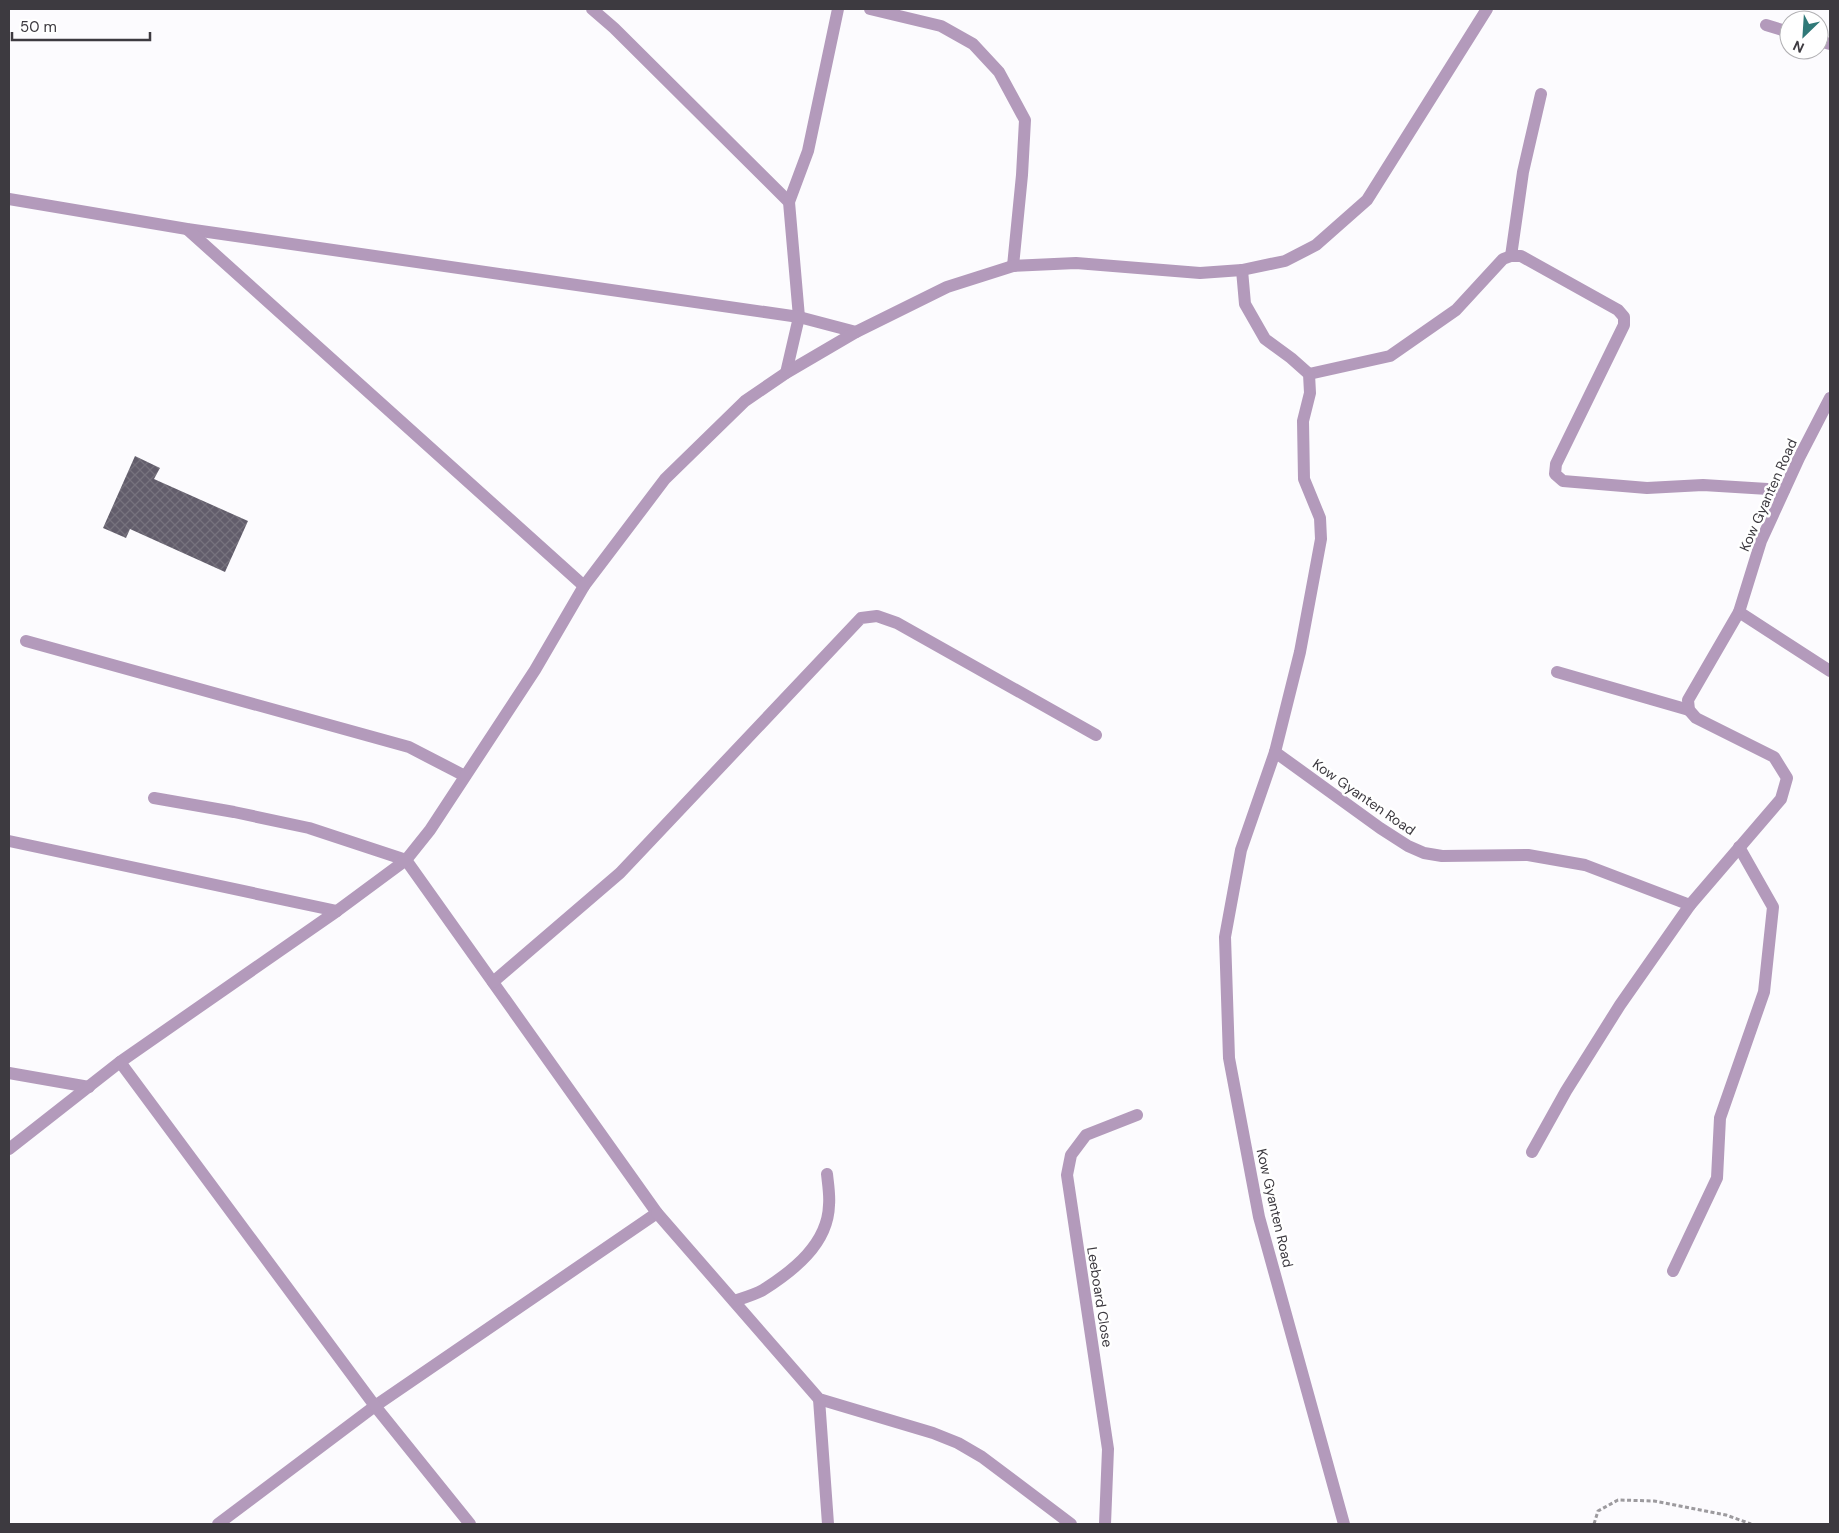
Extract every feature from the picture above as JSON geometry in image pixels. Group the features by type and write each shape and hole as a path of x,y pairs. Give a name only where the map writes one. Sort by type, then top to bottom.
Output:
{"street":[{"path":"592,9 614,28 789,202"},
{"path":"786,373 799,317 789,202 808,151 838,9"},
{"path":"870,9 941,26 973,44 999,72 1025,120 1022,175 1013,266"},
{"path":"9,1149 120,1062 337,912 406,860 430,830 535,670 584,586 665,479 745,401 786,373 856,332 947,287 1013,266 1076,263 1200,273 1242,270 1285,260 1316,245 1367,200 1487,9"},
{"path":"1766,25 1779,29"},
{"path":"1511,256 1523,172 1541,94"},
{"path":"9,199 187,229 799,317 856,332"},
{"path":"187,229 584,586"},
{"path":"1309,374 1390,356 1456,310 1502,259 1511,256 1521,256 1618,310 1624,317 1624,325 1556,464 1555,474 1563,481 1646,488 1703,485 1784,490"},
{"path":"1242,270 1245,304 1265,339 1309,374 1310,393 1304,422 1304,479 1320,518 1320,540 1300,652 1274,752"},
{"name":"Kow Gyanten Road","path":"1689,710 1688,700 1739,612 1761,540 1830,398"},
{"path":"1739,612 1830,670"},
{"path":"493,982 620,873 861,618 877,616 897,624 1096,734"},
{"path":"26,641 409,748 465,776"},
{"path":"1532,1152 1566,1091 1620,1005 1690,905 1781,799 1786,778 1774,757 1696,718 1689,710 1557,672"},
{"name":"Kow Gyanten Road","path":"1344,1524 1259,1217 1229,1058 1225,938 1241,850 1274,752 1380,828 1424,854 1442,856 1528,855 1585,865 1690,905"},
{"path":"154,798 309,828 406,860 657,1213 819,1399 933,1433 958,1443 982,1457 1071,1524"},
{"path":"9,842 337,912"},
{"path":"1673,1271 1717,1178 1720,1118 1764,992 1773,907 1739,847"},
{"path":"120,1062 375,1406 467,1523"},
{"path":"9,1073 89,1086"},
{"name":"Leeboard Close","path":"1104,1524 1108,1449 1067,1175 1071,1155 1086,1135 1137,1115"},
{"path":"734,1301 761,1291 795,1267 808,1254 822,1233 830,1206 827,1174"},
{"path":"218,1524 375,1406 657,1213"},
{"path":"819,1399 828,1524"}],"path":[{"path":"1594,1524 1598,1511 1618,1500 1654,1501 1726,1515 1751,1524"}],"building":[{"path":"135,456 160,468 154,479 248,521 225,572 130,529 126,538 103,528"}]}
